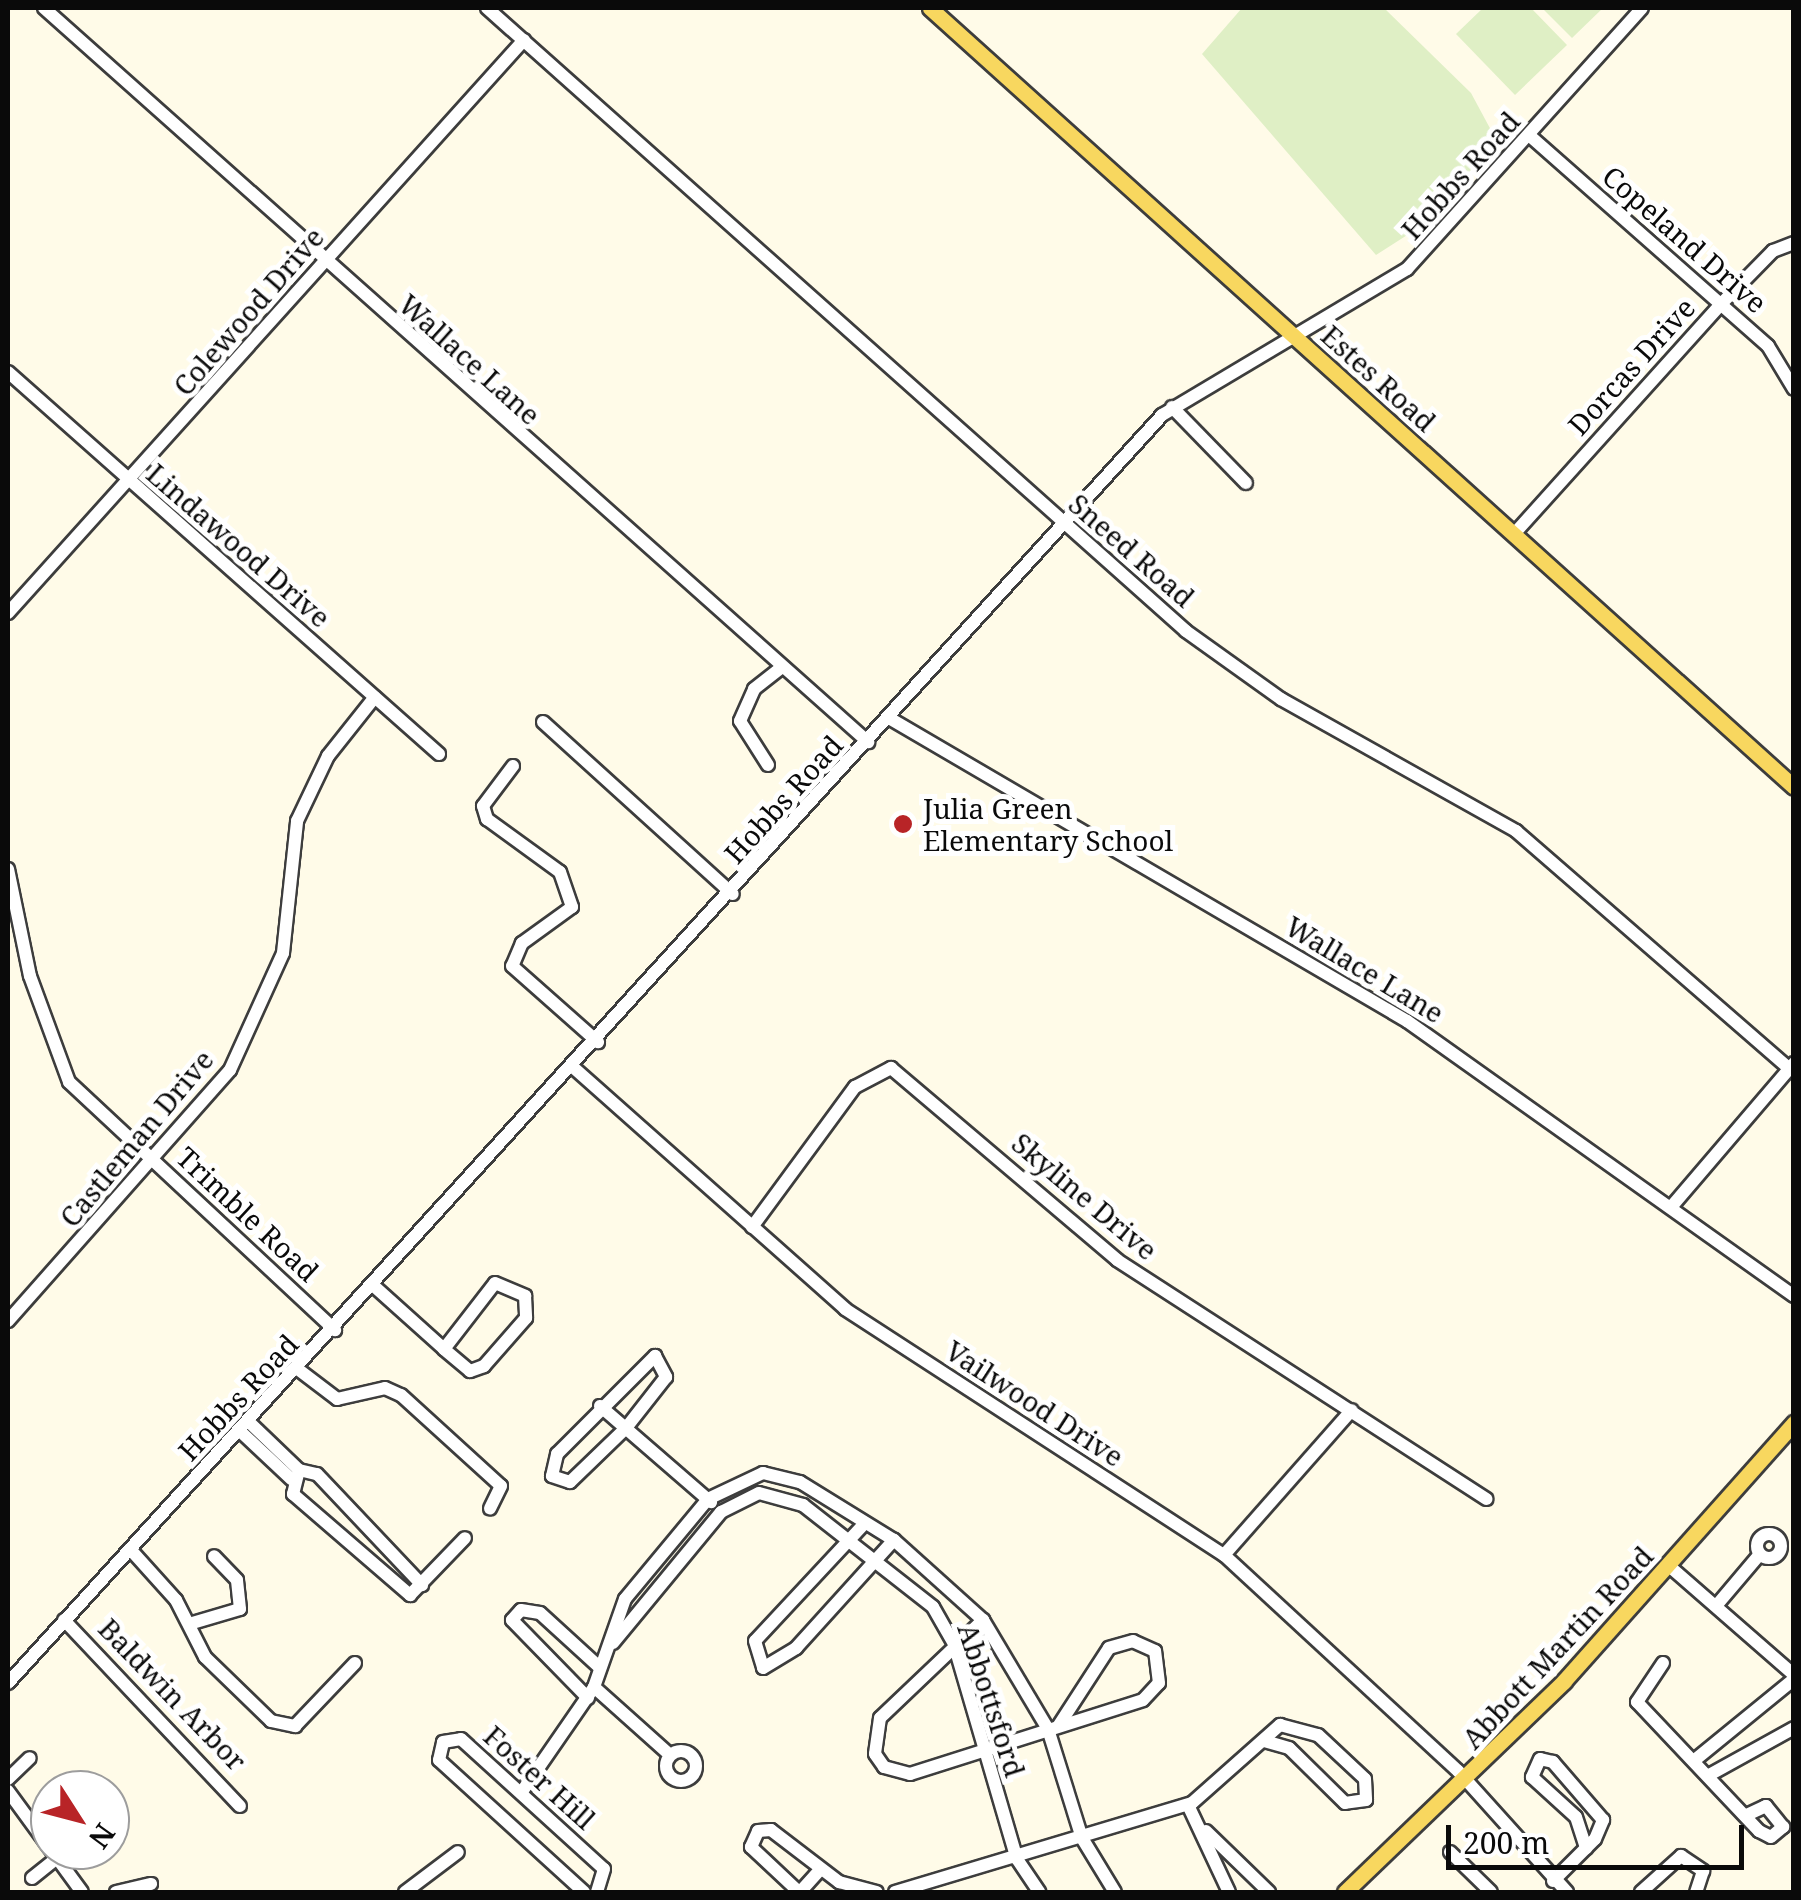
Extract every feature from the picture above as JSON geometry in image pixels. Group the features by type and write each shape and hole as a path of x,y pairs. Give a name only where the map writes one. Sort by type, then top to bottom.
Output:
{"main road":[{"name":"Estes Road","path":"930,8 1794,787"},
{"name":"Abbott Martin Road","path":"1344,1892 1465,1782 1668,1565 1794,1423"}],"street":[{"name":"Wallace Lane","path":"44,8 868,742"},
{"name":"Sneed Road","path":"487,8 1062,523 1250,680 1476,804 1556,860 1791,1066"},
{"name":"Hobbs Road","path":"8,1683 375,1287 1062,523 1172,407 1408,269 1642,8"},
{"name":"Colewood Drive","path":"8,613 524,40"},
{"name":"Copeland Drive","path":"1530,136 1768,346 1794,389"},
{"name":"Dorcas Drive","path":"1514,534 1722,303 1773,250 1794,243"},
{"name":"Lindawood Drive","path":"8,372 126,482 438,754"},
{"path":"1172,407 1246,483"},
{"path":"768,765 740,721 754,689 782,667"},
{"name":"Castleman Drive","path":"8,1322 156,1162 230,1070 263,1010 283,953 297,821 328,756 375,697"},
{"name":"Wallace Lane","path":"889,718 1407,1021 1794,1296"},
{"path":"542,722 732,894"},
{"path":"513,766 484,806 487,819 560,872 572,907 522,943 512,966 598,1042"},
{"name":"Trimble Road","path":"8,869 30,976 69,1082 335,1330"},
{"path":"1672,1206 1791,1066"},
{"name":"Vailwood Drive","path":"574,1068 845,1308 1224,1555 1465,1782 1567,1892"},
{"name":"Skyline Drive","path":"752,1226 856,1087 891,1068 1117,1260 1487,1498"},
{"path":"375,1287 470,1371 484,1366 526,1318 526,1296 495,1283 444,1348"},
{"path":"643,1360 662,1360 666,1377 626,1428 570,1482 552,1476 557,1454 643,1360"},
{"path":"298,1370 337,1399 384,1388 400,1395 501,1486 490,1509"},
{"path":"600,1406 721,1512"},
{"path":"1224,1555 1352,1410"},
{"path":"245,1427 295,1475 317,1474 417,1590"},
{"name":"Abbottsford","path":"520,1793 591,1692 625,1599 708,1499 763,1473 800,1482 894,1540 983,1620 1054,1727 1082,1838 1115,1892"},
{"path":"295,1475 293,1494 349,1548 362,1549 417,1590"},
{"name":"Abbottsford","path":"598,1666 721,1512 759,1493 790,1498 853,1538 934,1607 954,1644 1017,1860 1040,1892"},
{"path":"865,1523 755,1641 762,1668 786,1658 894,1540"},
{"path":"362,1549 373,1536"},
{"path":"417,1590 465,1538"},
{"path":"130,1549 189,1624 206,1657 284,1727 305,1719 355,1663"},
{"path":"1716,1606 1760,1554"},
{"path":"189,1624 240,1610 237,1580 214,1556"},
{"path":"1668,1565 1794,1677 1696,1759"},
{"path":"598,1666 540,1614 521,1610 512,1620 591,1692 670,1755"},
{"name":"Baldwin Arbor","path":"64,1620 240,1806"},
{"path":"983,1620 880,1718 874,1754 891,1773 910,1774 1150,1696 1161,1675 1154,1651 1133,1641 1109,1648 1054,1727"},
{"path":"1663,1663 1637,1702 1711,1774 1746,1816"},
{"path":"900,1892 1017,1860 1188,1804 1280,1725 1301,1726 1366,1779 1366,1800 1345,1803 1289,1748 1265,1741"},
{"path":"1289,1748 1301,1726"},
{"path":"1711,1774 1794,1728"},
{"name":"Foster Hill","path":"584,1892 440,1760 443,1742 461,1739 604,1869 596,1892"},
{"path":"8,1779 30,1758"},
{"path":"1553,1881 1586,1848 1603,1826 1592,1800 1553,1762 1536,1762 1532,1777 1576,1817 1586,1848"},
{"path":"8,1790 30,1826"},
{"path":"1576,1817 1592,1800"},
{"path":"1188,1804 1229,1892"},
{"path":"1200,1826 1269,1892"},
{"path":"822,1869 799,1892 751,1838 770,1830 822,1869 877,1892"},
{"path":"405,1892 458,1852"},
{"path":"1450,1852 1491,1892"},
{"path":"1641,1892 1681,1856 1700,1866 1696,1892"},
{"path":"32,1878 40,1870"},
{"path":"61,1870 82,1892"},
{"path":"116,1892 151,1884"}],"green space":[{"path":"1242,8 1384,8 1471,93 1499,145 1440,214 1376,255 1202,54"},
{"path":"1483,8 1531,8 1567,45 1515,95 1456,34"},
{"path":"1542,8 1603,8 1572,38"}],"place":[{"name":"Julia Green Elementary School","path":"903,824"}]}
